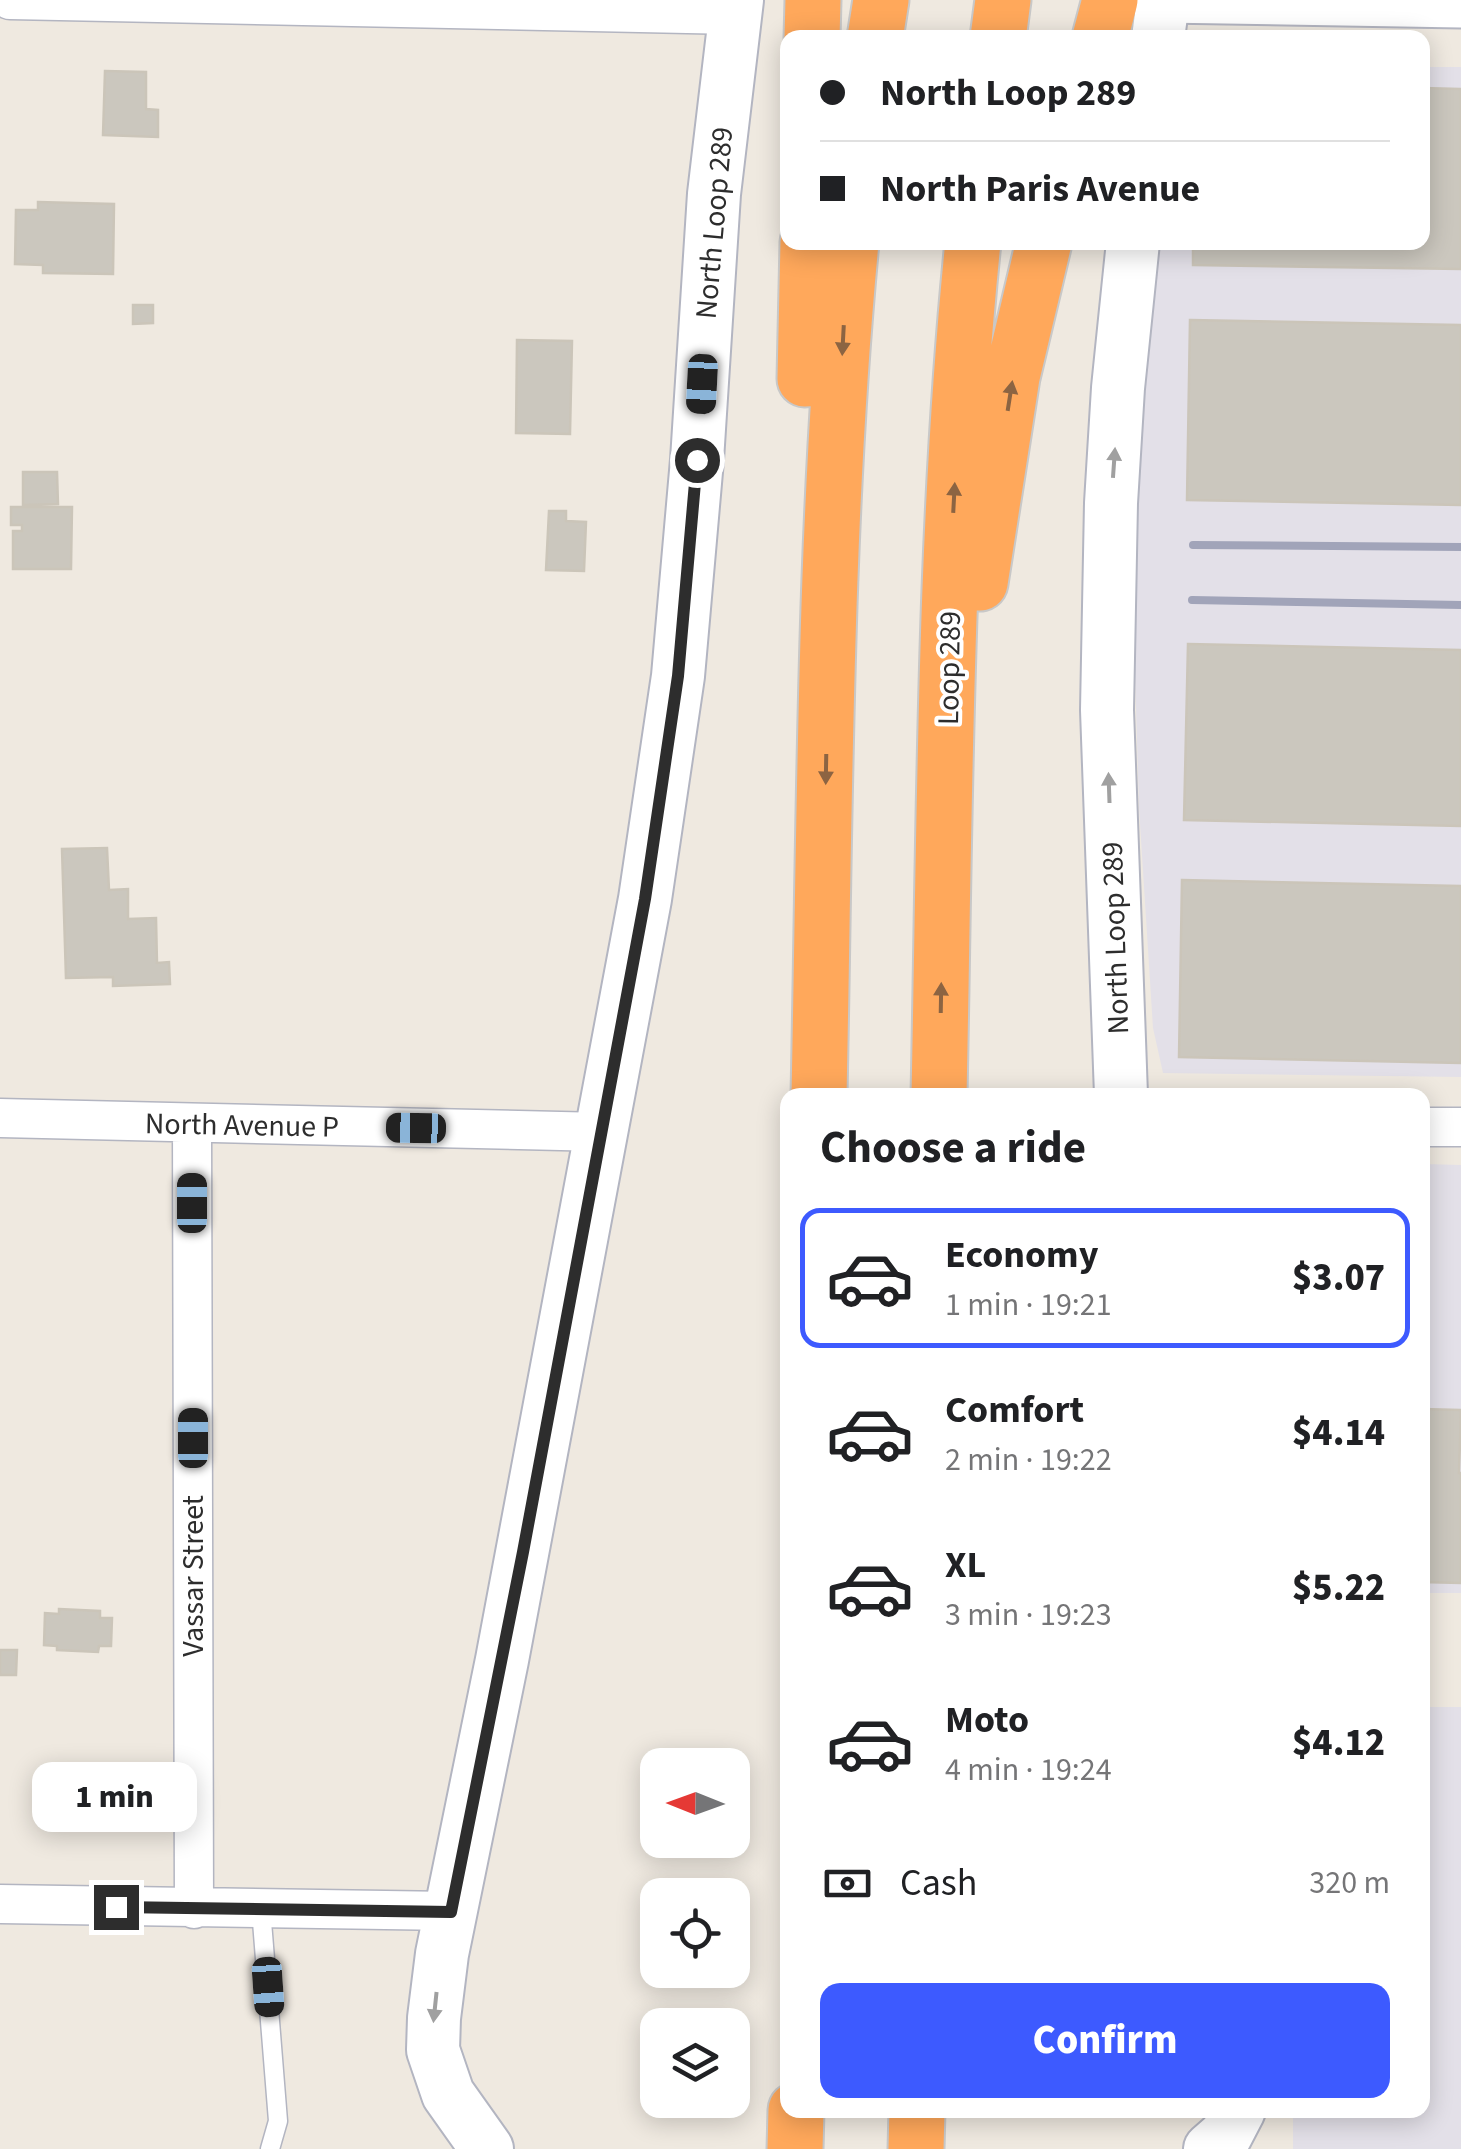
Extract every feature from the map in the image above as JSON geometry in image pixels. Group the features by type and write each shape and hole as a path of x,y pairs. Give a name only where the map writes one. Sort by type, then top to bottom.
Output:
{"highway":[{"path":"812,30 813,0"},
{"path":"876,30 881,0"},
{"path":"999,30 1003,0"},
{"path":"1102,30 1110,0"},
{"path":"808,250 802,467 827,709"},
{"path":"819,1088 832,520 850,250"},
{"name":"Loop 289","path":"940,1088 952,526 972,250"},
{"path":"946,768 980,588 1012,377 1042,250"},
{"path":"795,2149 796,2118"},
{"path":"916,2149 917,2118"}],"main road":[{"path":"1159,30 1163,0"},
{"name":"North Loop 289","path":"487,2149 448,2094 433,2050 434,2018 442,1954 645,899 678,676 714,194 736,8"},
{"name":"North Loop 289","path":"1121,1088 1107,710 1111,504 1118,388 1133,250"},
{"path":"1210,2149 1226,2136 1235,2118"}],"street":[{"path":"10,0 736,8"},
{"path":"1163,0 1461,5"},
{"name":"North Avenue P","path":"0,1118 603,1132"},
{"name":"Vassar Street","path":"192,1124 194,1908"},
{"path":"1430,1127 1461,1128"},
{"path":"0,1904 451,1912"}],"lane":[{"path":"261,1909 278,2120 270,2149"}],"shaded area":[{"path":"1430,67 1461,67 1461,1077 1163,1073 1153,1028 1139,808 1133,606 1142,397 1157,250 1430,250"},
{"path":"1430,1164 1461,1165 1461,1593 1430,1593"},
{"path":"1430,1707 1461,1707 1461,2149 1293,2149 1293,2118 1430,2118"}],"building":[{"path":"105,71 146,72 146,109 158,110 158,137 103,135"},
{"path":"1430,88 1461,89 1461,269 1193,265 1193,250 1430,250"},
{"path":"38,202 114,204 113,274 43,273 43,265 15,264 16,210 38,210"},
{"path":"133,305 153,305 153,323 133,324"},
{"path":"1190,320 1461,325 1461,505 1187,500"},
{"path":"517,340 572,341 570,434 516,433"},
{"path":"23,472 57,472 58,504 23,505"},
{"path":"11,507 72,507 71,569 13,569 13,531 22,531 22,525 11,525"},
{"path":"549,511 566,511 566,521 586,522 584,571 546,570"},
{"path":"1188,644 1461,650 1461,826 1184,820"},
{"path":"107,848 109,890 128,889 128,919 156,918 157,963 169,962 170,984 113,986 113,977 66,978 62,849"},
{"path":"1182,880 1461,886 1461,1063 1179,1057"},
{"path":"1430,1409 1461,1410 1461,1583 1430,1582"},
{"path":"59,1609 100,1611 100,1618 112,1618 111,1646 99,1646 98,1652 57,1650 57,1646 44,1645 45,1613 59,1614"},
{"path":"0,1650 17,1650 16,1675 0,1675"}],"railway":[{"path":"1193,545 1461,547"},
{"path":"1192,600 1461,605"}],"route":[{"path":"116,1907 451,1912 523,1552 645,899 678,676 697,460"}]}
